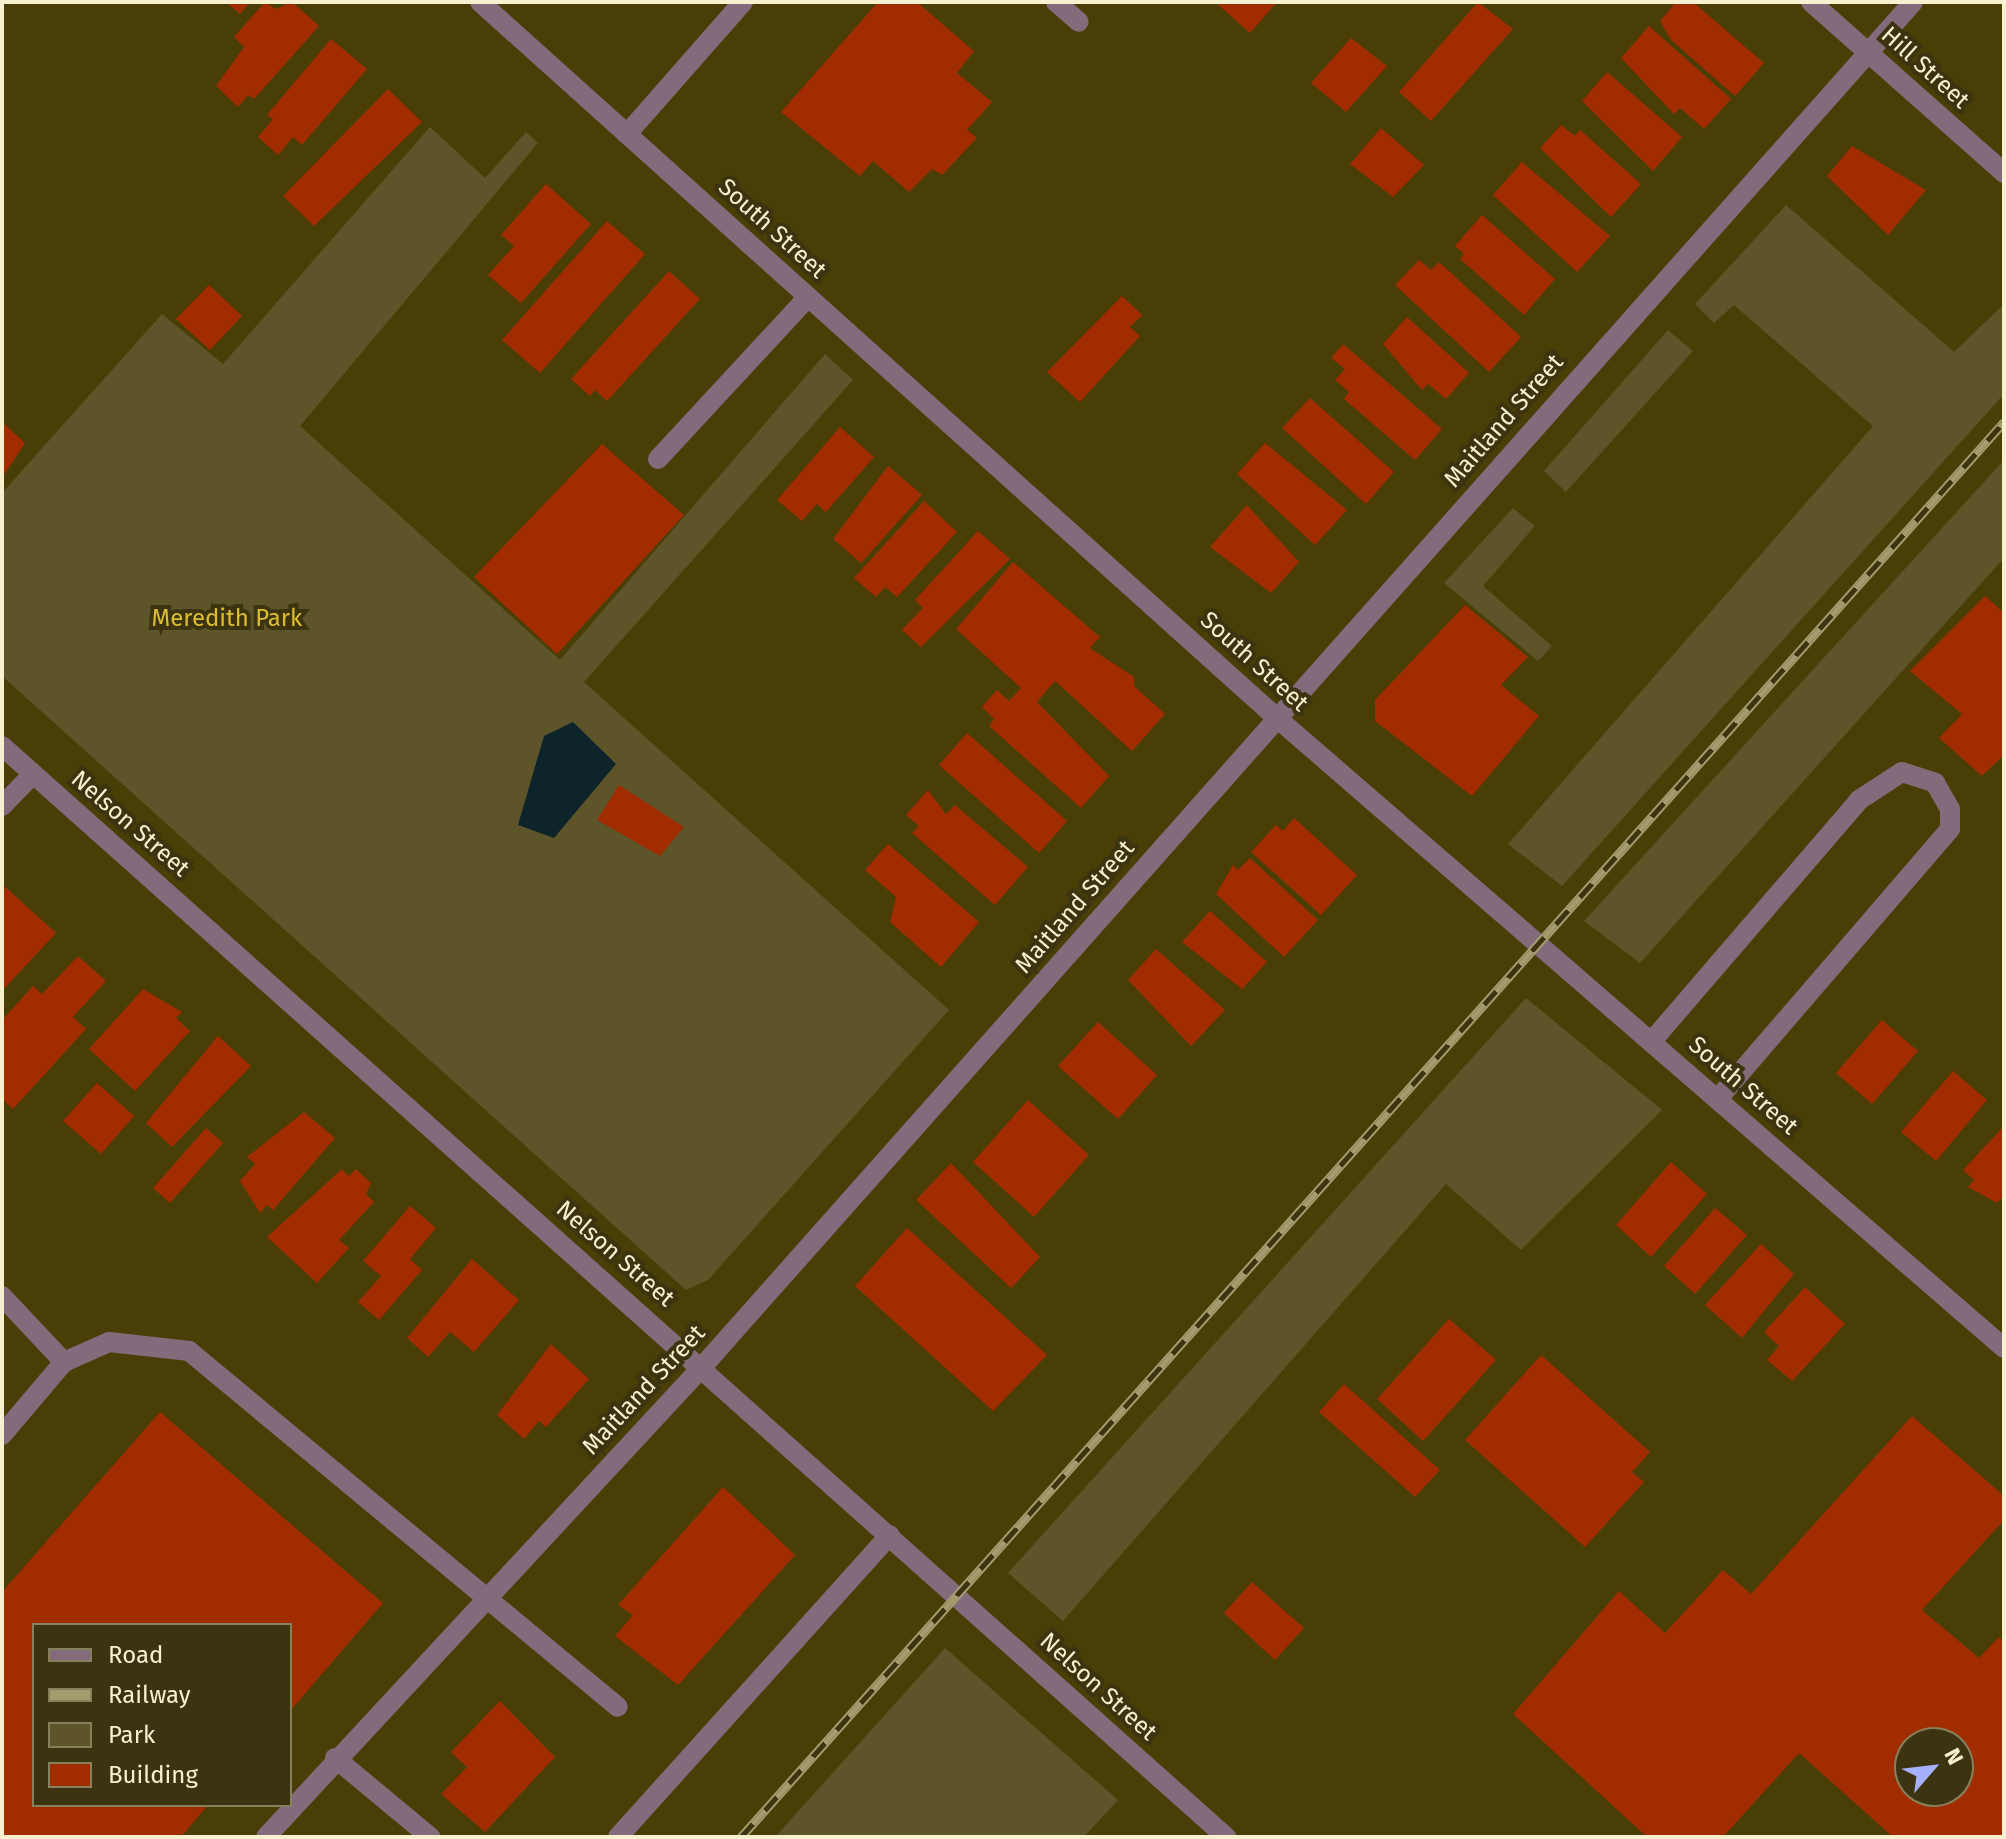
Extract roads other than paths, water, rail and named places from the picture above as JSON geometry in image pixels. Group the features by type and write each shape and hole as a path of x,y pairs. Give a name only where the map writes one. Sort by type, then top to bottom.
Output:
{"street":[{"name":"South Street","path":"480,2 1277,718 2004,1348"},
{"path":"627,134 743,2"},
{"path":"1056,2 1079,22"},
{"name":"Hill Street","path":"1811,2 2004,173"},
{"name":"Maitland Street","path":"266,1837 335,1758 703,1366 1866,51 1913,2"},
{"path":"658,459 808,297"},
{"name":"Nelson Street","path":"2,746 703,1366 1226,1837"},
{"path":"1652,1041 1859,800 1902,772 1935,783 1950,809 1950,829 1718,1099"},
{"path":"2,806 33,774"},
{"path":"2,1296 64,1362"},
{"path":"2,1435 64,1362 109,1342 189,1351 489,1594 618,1707"},
{"path":"618,1837 890,1535"},
{"path":"335,1758 430,1837"}],"water":[{"path":"573,722 616,764 554,838 518,825 544,736"}],"railway":[{"path":"741,1837 2004,422"}],"park label":[{"name":"Meredith Park","path":"227,619"}]}
